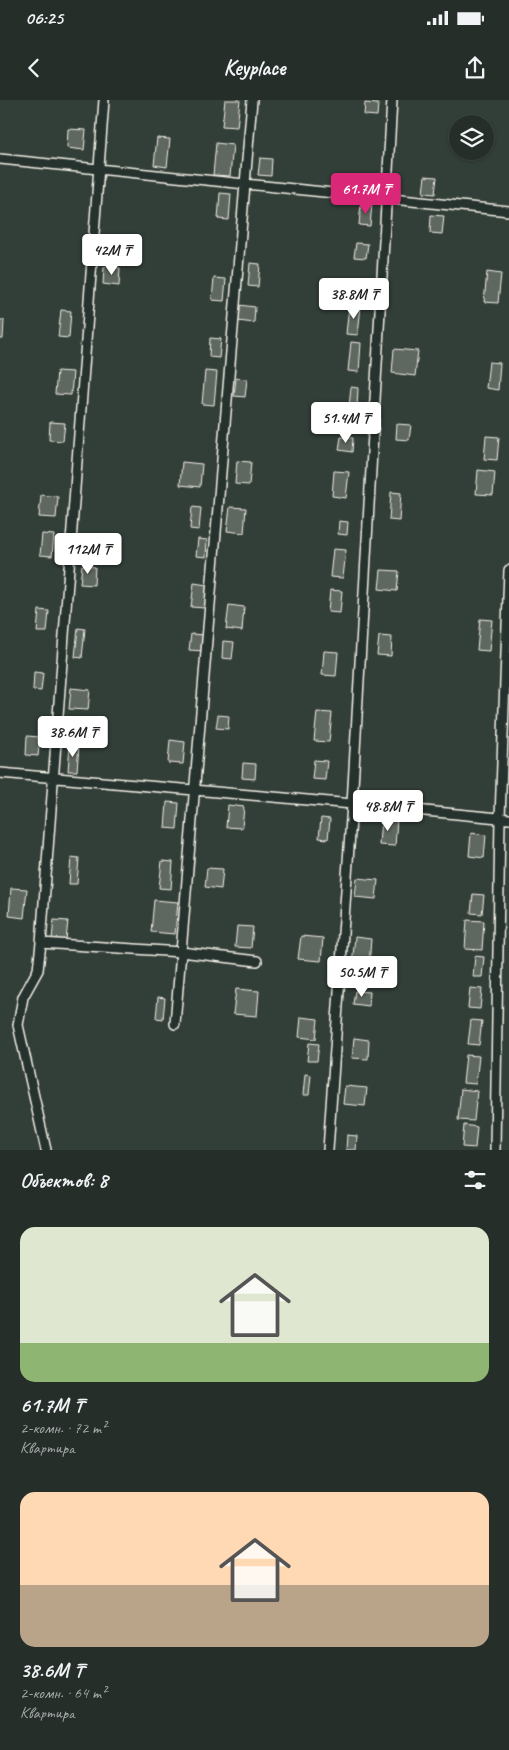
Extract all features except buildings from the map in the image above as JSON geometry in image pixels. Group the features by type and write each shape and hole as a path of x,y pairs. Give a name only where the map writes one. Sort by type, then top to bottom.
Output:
{"street":[{"path":"46,1150 18,1025 23,997 38,970 41,943 104,100"},
{"path":"175,1024 252,100"},
{"path":"328,1150 352,804 392,100"},
{"path":"0,159 509,211"},
{"path":"495,1150 509,570"},
{"path":"0,773 504,818"},
{"path":"41,943 181,952 257,961"}]}
